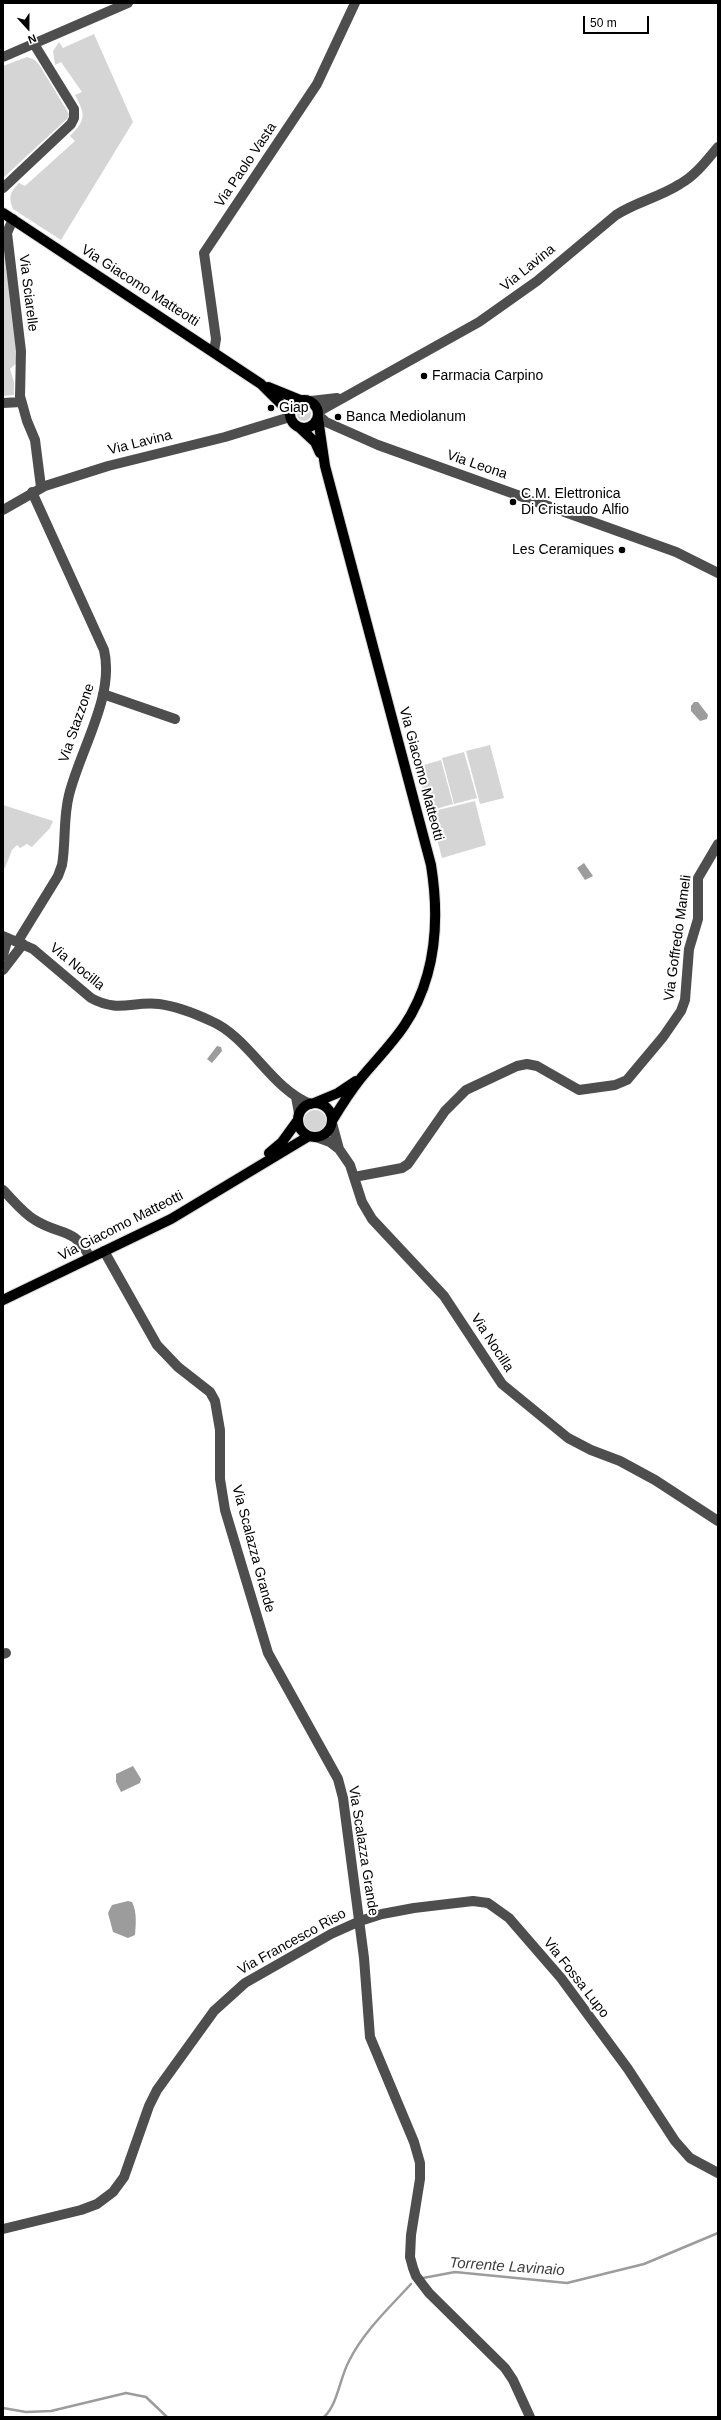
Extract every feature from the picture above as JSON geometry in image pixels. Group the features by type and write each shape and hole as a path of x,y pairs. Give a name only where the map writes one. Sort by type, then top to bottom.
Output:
{"main road":[{"name":"Via Giacomo Matteotti","path":"3,213 214,351 261,384"},
{"path":"261,384 300,400 311,401 318,415 325,466"},
{"path":"261,384 299,427 315,442 325,466"},
{"path":"289,415 294,403 300,400"},
{"path":"299,427 310,426 318,415"},
{"name":"Via Giacomo Matteotti","path":"325,466 431,865 437,908 436,934 430,965 418,998 404,1026 362,1076"},
{"path":"249,1172 282,1142 299,1117 312,1103 338,1093 362,1076"},
{"path":"249,1172 312,1137 328,1131 332,1122 362,1076"},
{"path":"312,1103 325,1106 329,1110 332,1122"},
{"path":"299,1117 303,1132 312,1137"},
{"name":"Via Giacomo Matteotti","path":"3,1300 171,1219 249,1172"}],"street":[{"path":"3,57 128,3"},
{"name":"Via Paolo Vasta","path":"214,351 216,339 204,253 317,84 355,3"},
{"path":"3,188 71,124 74,118 74,109 34,44"},
{"name":"Via Lavina","path":"318,415 343,397 480,322 537,281 616,215 630,206 673,188 690,177 718,147"},
{"name":"Via Sciarelle","path":"13,219 7,233 21,351 19,384 21,402 27,421 36,440 37,490"},
{"path":"311,401 343,397"},
{"path":"3,403 21,402"},
{"name":"Via Lavina","path":"3,510 37,490 108,466 225,437 289,415"},
{"name":"Via Leona","path":"318,415 326,422 378,445 676,552 718,573"},
{"name":"Via Stazzone","path":"13,939 58,876 62,865 69,793 103,694 107,673 104,650 37,490"},
{"path":"103,694 176,719"},
{"name":"Via Goffredo Mameli","path":"354,1177 402,1168 408,1164 445,1111 466,1090 517,1066 527,1064 537,1066 579,1090 615,1085 627,1080 663,1037 681,1011 685,1000 689,949 698,919 698,878 718,844"},
{"path":"3,955 13,939"},
{"path":"3,970 13,939"},
{"name":"Via Nocilla","path":"13,939 101,1003 116,1007 161,1004 211,1021 229,1033 296,1097 312,1103"},
{"path":"296,1097 299,1117"},
{"path":"332,1122 339,1149"},
{"path":"312,1137 330,1142 339,1149"},
{"name":"Via Nocilla","path":"339,1149 350,1165 362,1202 372,1219 444,1296 502,1384 568,1438 591,1450 620,1461 654,1480 718,1521"},
{"path":"3,1190 34,1219 67,1232 76,1238 90,1258"},
{"name":"Via Scalazza Grande","path":"104,1252 157,1345 178,1367 210,1392 215,1401 220,1430 220,1479 225,1510 268,1653 338,1779 343,1798 360,1921 370,2036 414,2142 420,2163 420,2179 411,2235 410,2257 414,2272 429,2294 505,2368 513,2380 530,2417"},
{"name":"Via Fossa Lupo","path":"360,1921 414,1908 473,1901 488,1903 499,1909 561,1978 628,2069 675,2141 690,2158 718,2173"},
{"name":"Via Francesco Riso","path":"3,2229 82,2210 106,2198 124,2177 149,2106 157,2090 214,2012 234,1992 258,1975 331,1934 360,1921"}],"shaded area":[{"path":"94,34 133,122 61,240 13,209 10,198 14,189 19,183 25,186 75,141 70,136 82,121 83,117 75,95 82,92 61,62 55,65 53,51 59,42 63,48"},
{"path":"27,57 35,60 40,66 69,114 68,118 3,178 3,66"},
{"path":"3,240 19,361 10,369 14,382 14,395 3,396"},
{"path":"301,407 307,407 311,411 311,417 307,421 301,421 297,417 297,411"},
{"path":"694,702 698,702 708,715 707,719 700,721 691,711 691,706"},
{"path":"490,745 504,798 480,804 466,751"},
{"path":"464,752 477,798 454,804 442,758"},
{"path":"441,760 453,804 429,811 417,767"},
{"path":"475,801 486,845 442,858 430,812"},
{"path":"3,805 53,821 50,828 32,847 27,844 20,848 17,845 12,850 5,868 3,868"},
{"path":"584,863 593,876 585,880 577,868"},
{"path":"217,1046 221,1047 222,1051 212,1063 207,1059"},
{"path":"315,1110 323,1113 326,1121 323,1129 315,1132 307,1129 304,1121 307,1113"},
{"path":"133,1766 141,1779 140,1783 121,1792 116,1782 116,1774"},
{"path":"128,1901 132,1902 134,1906 136,1922 135,1935 128,1938 113,1932 108,1913 112,1905"}],"waterway":[{"name":"Torrente Lavinaio","path":"423,2278 455,2272 567,2283 644,2264 718,2233"},
{"path":"324,2417 333,2405 346,2367 355,2350 377,2320 411,2284"},
{"path":"3,2408 26,2412 51,2411 126,2393 146,2397 167,2417"}],"place":[{"name":"Farmacia Carpino","path":"424,376"},
{"name":"Giap","path":"271,408"},
{"name":"Banca Mediolanum","path":"338,417"},
{"name":"C.M. Elettronica Di Cristaudo Alfio","path":"513,502"},
{"name":"Les Ceramiques","path":"622,550"}]}
